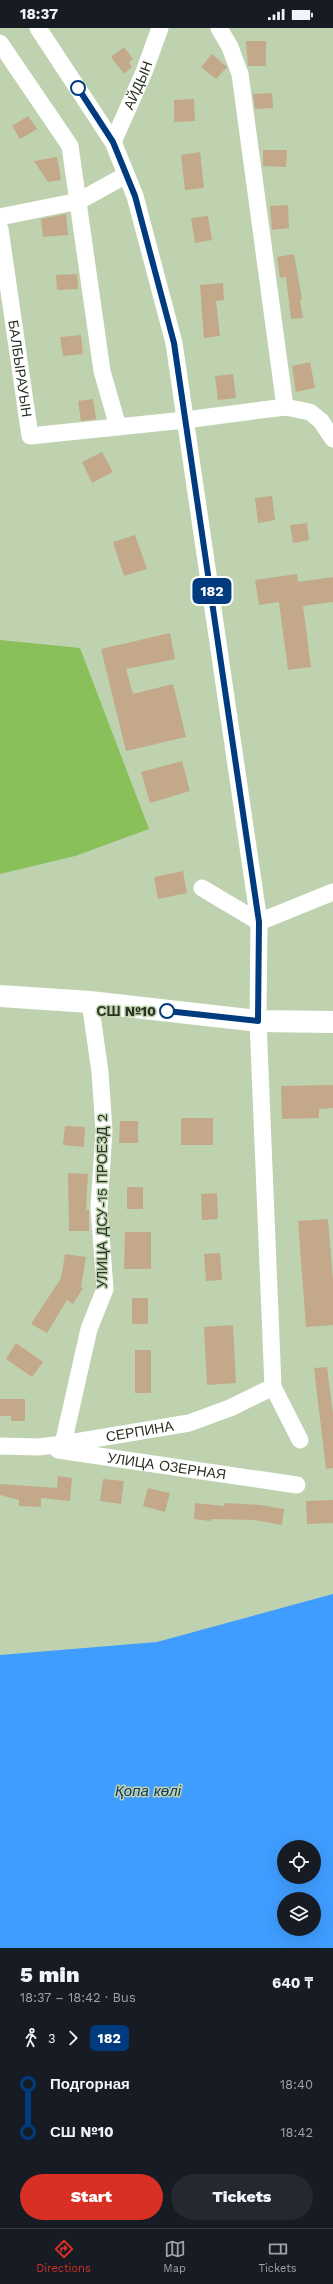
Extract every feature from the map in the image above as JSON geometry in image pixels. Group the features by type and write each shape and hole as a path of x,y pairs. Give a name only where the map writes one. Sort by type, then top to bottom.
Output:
{"main road":[{"path":"0,996 90,1002 258,1021 333,1022"}],"street":[{"path":"38,28 113,142 135,196 174,343 259,922 258,1021 273,1387 300,1440"},
{"name":"АЙДЫН","path":"113,142 144,72 160,28"},
{"path":"219,28 230,47 240,74 285,407"},
{"path":"0,43 70,146 102,371 118,427 285,407 310,412 321,421 333,439"},
{"path":"0,217 78,200 126,176"},
{"name":"БАЛБЫРАУЫН","path":"0,229 30,436 118,427"},
{"path":"202,888 259,922"},
{"path":"259,922 333,892"},
{"name":"УЛИЦА ДСУ-15 ПРОЕЗД 2","path":"64,1444 89,1329 105,1289 99,1207 104,1131 100,1072 90,1002"},
{"name":"СЕРПИНА","path":"0,1446 64,1444 189,1423 230,1408 273,1387"},
{"name":"УЛИЦА ОЗЕРНАЯ","path":"38,1446 297,1485"}],"green space":[{"path":"0,640 80,648 149,829 75,856 0,874"}],"water":[{"name":"Қопа көлі","path":"333,1594 333,1948 0,1948 0,1655 157,1642"}],"building":[{"path":"246,41 266,41 266,66 248,66"},
{"path":"124,47 133,59 129,63 132,67 124,74 111,57"},
{"path":"212,54 227,67 216,79 201,67"},
{"path":"272,93 273,108 255,109 253,94"},
{"path":"194,99 195,121 174,122 174,100"},
{"path":"28,116 37,129 20,139 12,126"},
{"path":"263,150 287,150 286,167 263,166"},
{"path":"200,152 204,188 185,190 181,155"},
{"path":"57,157 61,180 48,182 34,161"},
{"path":"288,205 289,228 272,230 270,206"},
{"path":"66,214 68,235 43,237 41,219"},
{"path":"208,216 212,240 195,243 191,218"},
{"path":"294,254 302,299 300,300 303,318 291,319 286,277 280,278 277,257"},
{"path":"77,274 78,289 57,290 56,275"},
{"path":"223,283 224,300 216,301 220,336 204,338 200,285"},
{"path":"81,335 83,354 63,356 60,337"},
{"path":"310,362 315,388 296,392 292,366"},
{"path":"233,374 236,398 218,400 215,376"},
{"path":"93,399 96,419 81,421 78,401"},
{"path":"102,452 113,472 92,483 82,462"},
{"path":"272,496 275,520 258,523 255,498"},
{"path":"307,523 309,540 293,543 290,525"},
{"path":"135,535 147,569 124,576 113,542"},
{"path":"297,574 298,582 333,577 333,602 303,606 311,667 288,670 279,602 259,605 255,580"},
{"path":"170,633 175,659 126,669 133,694 173,684 186,737 126,751 101,649"},
{"path":"182,761 190,791 150,803 141,772"},
{"path":"183,871 187,893 158,899 154,877"},
{"path":"333,1085 333,1108 319,1109 319,1118 282,1119 281,1086"},
{"path":"181,1118 213,1118 213,1145 181,1145"},
{"path":"120,1121 138,1121 138,1143 119,1143"},
{"path":"65,1126 85,1127 84,1147 63,1145"},
{"path":"68,1173 88,1174 86,1210 89,1210 89,1231 69,1231"},
{"path":"127,1187 143,1187 143,1209 127,1209"},
{"path":"217,1193 218,1219 202,1220 201,1194"},
{"path":"328,1219 333,1280 333,1325 306,1327 298,1221"},
{"path":"125,1232 151,1232 151,1269 124,1269"},
{"path":"220,1253 222,1280 206,1281 204,1254"},
{"path":"65,1254 86,1257 81,1287 83,1288 73,1304 67,1300 47,1333 31,1324 61,1278"},
{"path":"132,1298 148,1298 148,1324 132,1324"},
{"path":"233,1325 236,1383 207,1385 204,1327"},
{"path":"16,1343 43,1362 32,1377 6,1359"},
{"path":"135,1350 151,1350 151,1393 135,1393"},
{"path":"327,1367 333,1414 333,1468 326,1469 314,1368"},
{"path":"0,1399 25,1399 25,1421 11,1421 11,1416 0,1416"},
{"path":"58,1476 72,1478 70,1501 41,1498 41,1507 19,1506 19,1500 0,1495 0,1484 57,1488"},
{"path":"103,1479 124,1481 121,1504 100,1501"},
{"path":"148,1488 170,1493 165,1512 143,1506"},
{"path":"333,1500 333,1523 307,1524 306,1501"},
{"path":"195,1503 224,1506 224,1503 260,1505 284,1509 282,1525 255,1520 211,1519 211,1521 194,1519"}],"bus line":[{"name":"182","path":"78,88 113,142 135,196 147,248 174,343 259,922 258,1021 167,1011"}],"place":[{"name":"СШ №10","path":"167,1011"}]}
